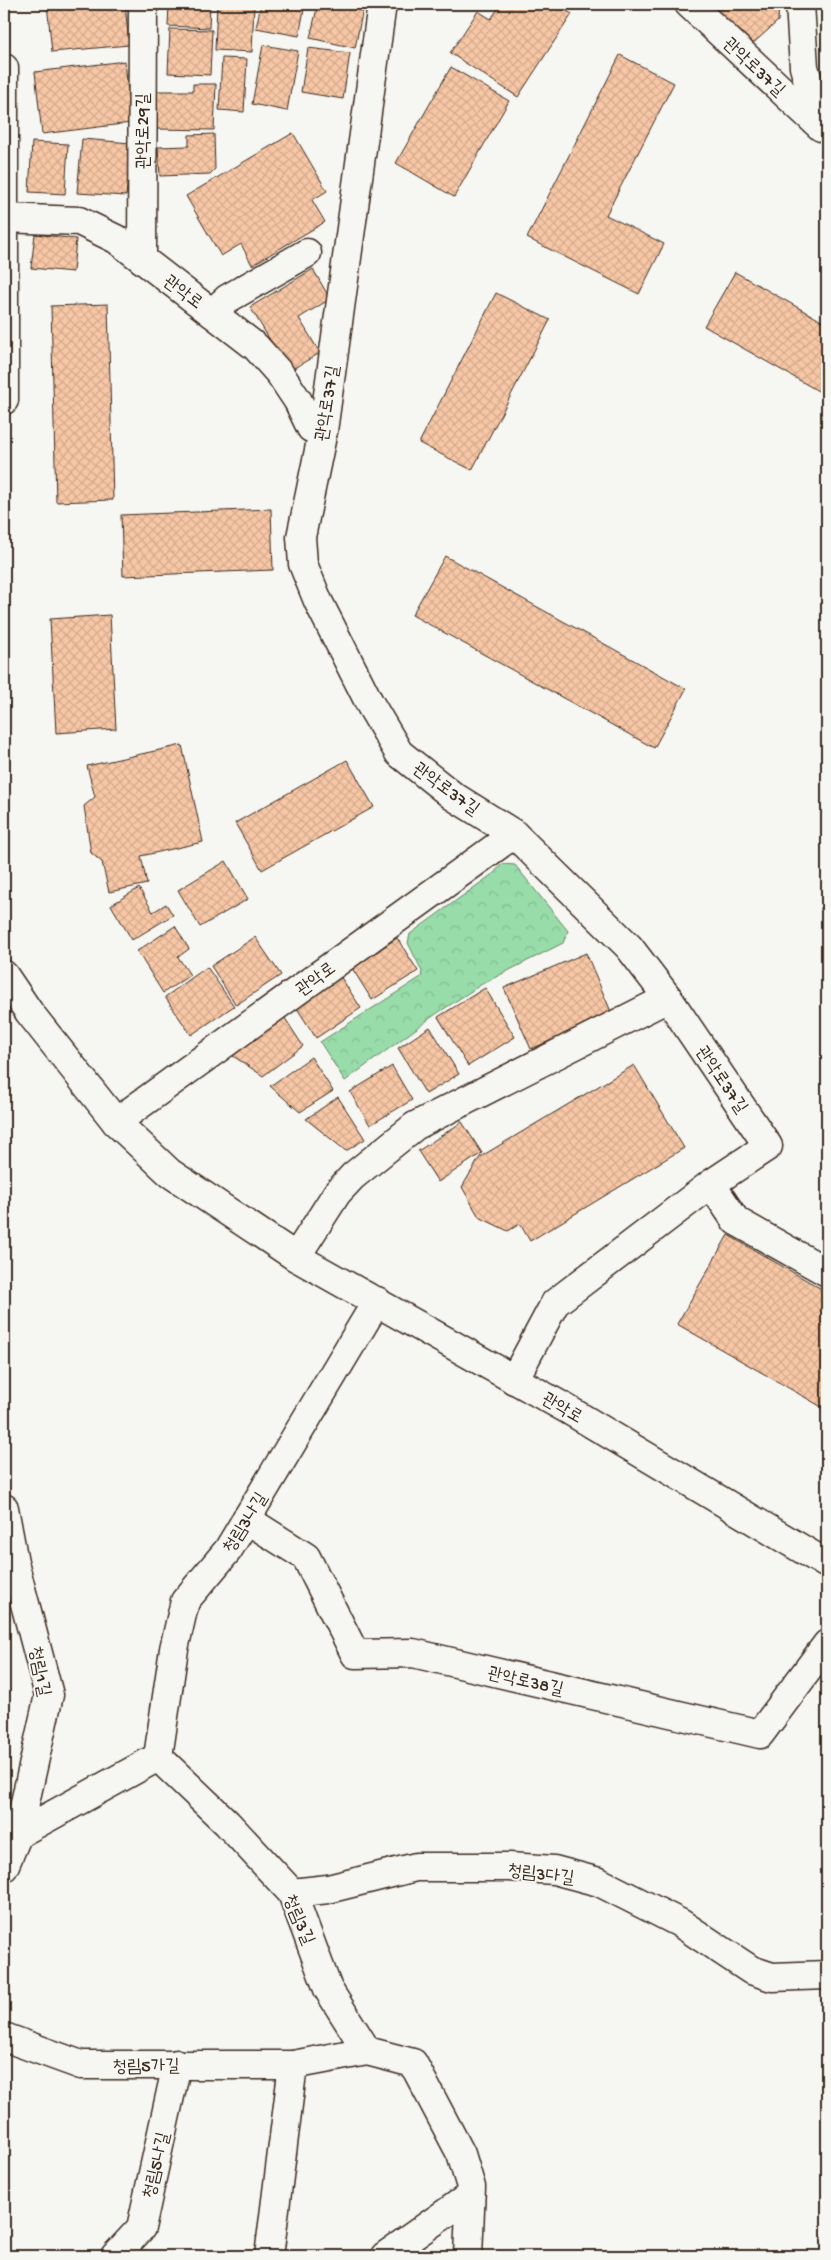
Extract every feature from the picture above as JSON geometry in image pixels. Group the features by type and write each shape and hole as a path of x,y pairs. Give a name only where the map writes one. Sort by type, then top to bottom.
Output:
{"street":[{"name":"관악로29길","path":"142,259 143,4"},
{"name":"관악로37길","path":"382,4 323,431 301,537 303,564 318,601 370,704 398,753 453,796 514,834 629,948 668,998 768,1146 711,1184 554,1302 514,1380"},
{"name":"관악로37길","path":"688,4 824,133"},
{"path":"800,4 804,67 824,133"},
{"path":"4,68 4,400"},
{"name":"관악로","path":"4,218 79,221 116,239 256,347 280,374 298,402 311,428 323,431"},
{"path":"212,313 227,299 307,253"},
{"name":"관악로","path":"116,1122 514,834"},
{"name":"관악로","path":"4,975 29,1012 116,1122 170,1173 296,1257 567,1409 827,1564"},
{"path":"296,1257 337,1193 353,1176 415,1126 668,998"},
{"path":"711,1184 736,1221 827,1272"},
{"name":"청림3나길","path":"158,1757 174,1648 185,1601 228,1550 376,1301"},
{"name":"청림1길","path":"4,1508 14,1562 49,1694 11,1824 4,1867"},
{"name":"관악로38길","path":"246,1519 306,1557 355,1654 413,1654 760,1734 827,1644"},
{"path":"11,1824 158,1757"},
{"name":"청림3길","path":"158,1757 227,1823 292,1893 328,1989 367,2051"},
{"name":"청림3다길","path":"292,1893 328,1889 416,1866 510,1867 554,1870 599,1882 680,1923 751,1970 772,1977 827,1975"},
{"name":"청림5가길","path":"5,2032 81,2065 293,2064 367,2051"},
{"path":"367,2051 413,2063 461,2154 471,2187 468,2256"},
{"name":"청림5나길","path":"115,2256 141,2228 177,2064"},
{"path":"269,2256 293,2064"},
{"path":"386,2256 470,2196"}],"green space":[{"path":"502,864 515,865 568,931 563,943 482,984 436,1014 345,1081 320,1042 421,977 422,971 408,943 410,934 494,873"}],"building":[{"path":"47,4 125,4 129,45 52,52"},
{"path":"169,4 210,4 209,28 168,26"},
{"path":"217,4 254,4 252,52 215,50"},
{"path":"261,4 305,4 299,36 256,28"},
{"path":"318,4 337,4 363,9 355,48 310,38"},
{"path":"501,4 555,4 572,14 518,97 450,53 478,11 491,19"},
{"path":"711,4 779,4 778,21 749,47"},
{"path":"170,29 212,30 210,75 168,73"},
{"path":"263,45 298,51 287,111 252,104"},
{"path":"308,48 350,53 343,99 301,92"},
{"path":"620,55 674,83 606,215 664,244 639,294 527,238"},
{"path":"222,58 247,59 244,112 219,110"},
{"path":"125,61 131,123 42,134 35,72"},
{"path":"451,67 509,101 454,197 396,163"},
{"path":"193,84 216,84 214,130 156,129 157,91 193,91"},
{"path":"293,133 327,191 312,200 325,222 252,265 241,244 221,256 186,196"},
{"path":"214,134 215,169 210,174 160,176 158,147 189,146 189,135"},
{"path":"82,139 131,143 126,196 77,193"},
{"path":"32,142 68,144 65,194 29,192"},
{"path":"35,234 76,239 73,272 31,268"},
{"path":"313,269 330,299 299,318 320,353 289,371 250,307"},
{"path":"735,272 827,324 827,396 704,326"},
{"path":"496,293 550,320 472,470 419,443"},
{"path":"108,304 113,500 56,502 51,306"},
{"path":"271,509 273,570 123,576 121,515"},
{"path":"445,556 686,689 654,748 412,615"},
{"path":"110,615 116,729 56,733 50,619"},
{"path":"182,745 203,842 141,856 147,884 109,892 102,862 91,853 84,806 95,797 87,766"},
{"path":"347,760 374,807 262,870 235,823"},
{"path":"226,861 248,899 200,927 178,890"},
{"path":"139,888 153,912 166,904 173,915 132,940 111,905"},
{"path":"175,926 189,949 178,957 190,975 163,993 137,951"},
{"path":"255,937 281,975 236,1005 211,966"},
{"path":"397,938 418,971 372,1000 352,968"},
{"path":"586,953 612,1014 531,1049 504,988"},
{"path":"207,967 234,1006 191,1035 165,997"},
{"path":"340,976 361,1008 316,1038 295,1005"},
{"path":"485,988 515,1037 468,1066 438,1017"},
{"path":"279,1009 303,1046 263,1076 224,1050"},
{"path":"430,1027 459,1074 426,1094 398,1048"},
{"path":"311,1057 333,1091 300,1112 270,1086"},
{"path":"634,1065 684,1148 530,1241 520,1224 508,1231 479,1217 462,1187 480,1157"},
{"path":"392,1066 412,1100 370,1125 350,1092"},
{"path":"338,1097 365,1139 346,1151 306,1119"},
{"path":"462,1122 482,1153 438,1182 418,1151"},
{"path":"728,1235 827,1292 827,1410 677,1324"}]}
